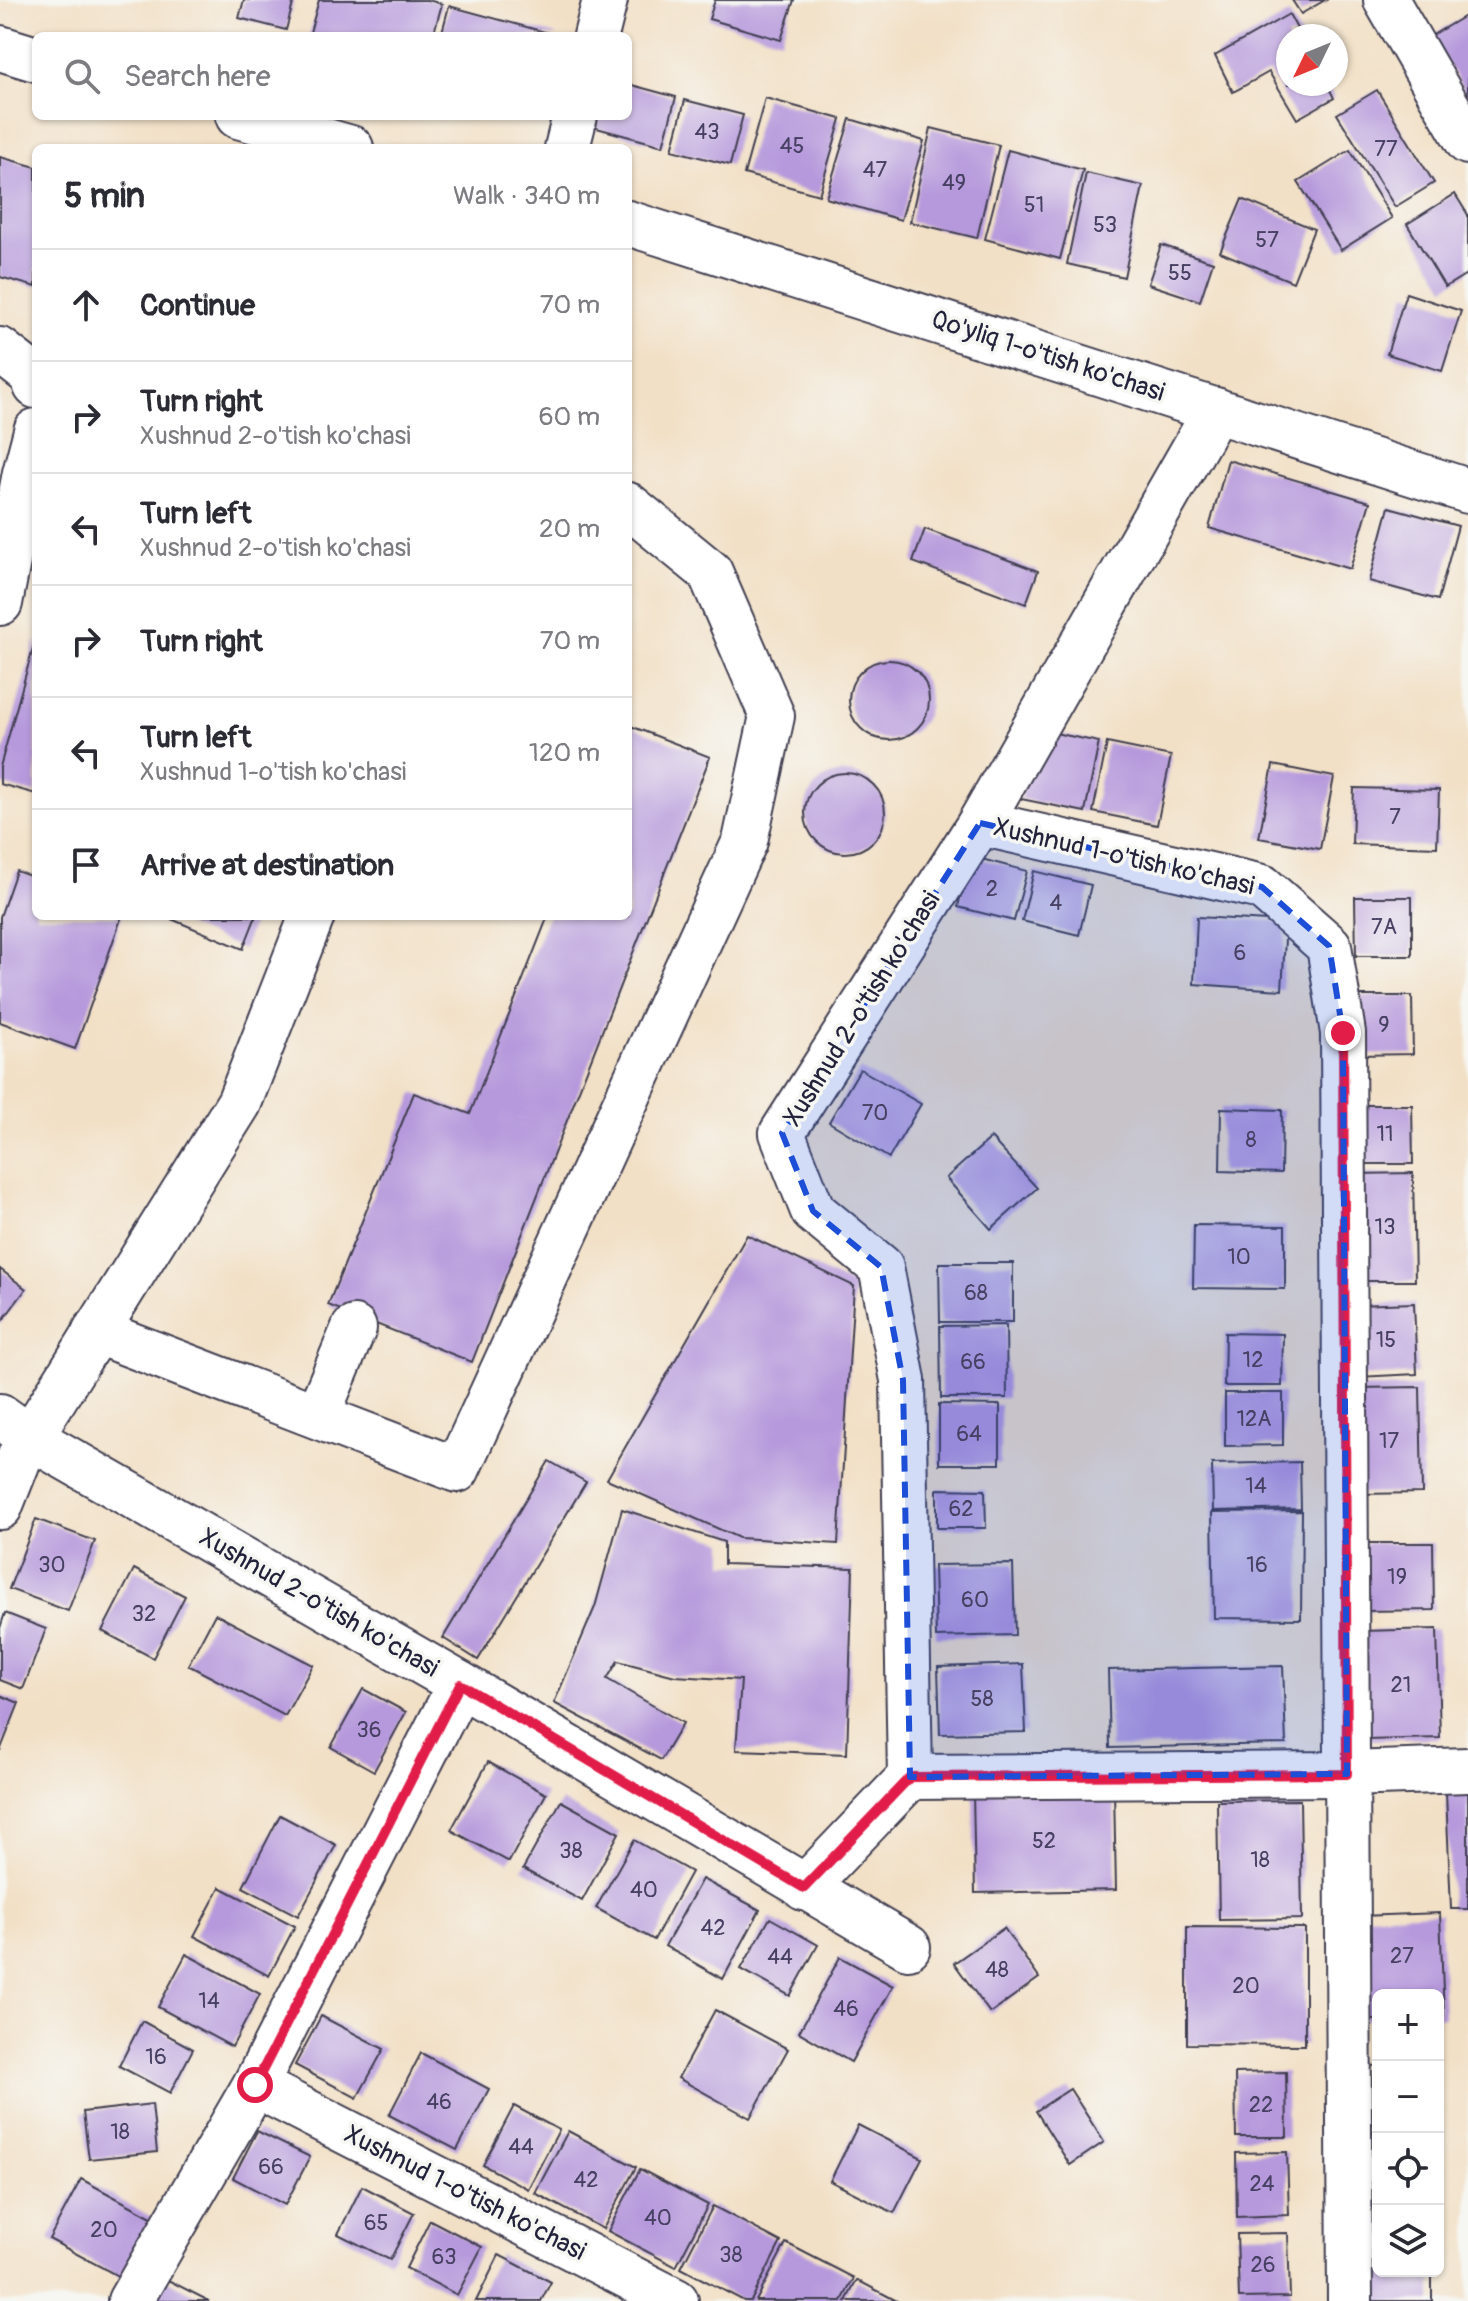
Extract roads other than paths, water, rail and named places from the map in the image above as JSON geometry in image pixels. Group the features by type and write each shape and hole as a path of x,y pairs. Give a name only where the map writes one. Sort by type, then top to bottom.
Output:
{"street":[{"path":"597,32 605,0"},
{"path":"1386,0 1468,142"},
{"path":"0,48 32,58"},
{"path":"252,120 337,144"},
{"path":"568,144 574,120"},
{"name":"Qo'yliq 1-o'tish ko'chasi","path":"632,224 1468,491"},
{"path":"0,350 32,375"},
{"name":"Xushnud 2-o'tish ko'chasi","path":"910,1777 901,1365 881,1267 813,1211 782,1133 980,823 1216,410"},
{"path":"0,603 12,469 32,437"},
{"path":"95,1331 457,1470 745,841 772,716 710,572 632,508"},
{"name":"Xushnud 1-o'tish ko'chasi","path":"980,823 1262,887 1329,946 1343,1033 1350,2301"},
{"path":"0,1507 14,1426 43,1417 239,1103 310,920"},
{"path":"317,1416 354,1328"},
{"name":"Xushnud 2-o'tish ko'chasi","path":"14,1426 908,1947"},
{"path":"130,2301 255,2085 460,1684"},
{"path":"804,1888 910,1777 1347,1774 1468,1770"},
{"name":"Xushnud 1-o'tish ko'chasi","path":"255,2085 676,2301"}]}
